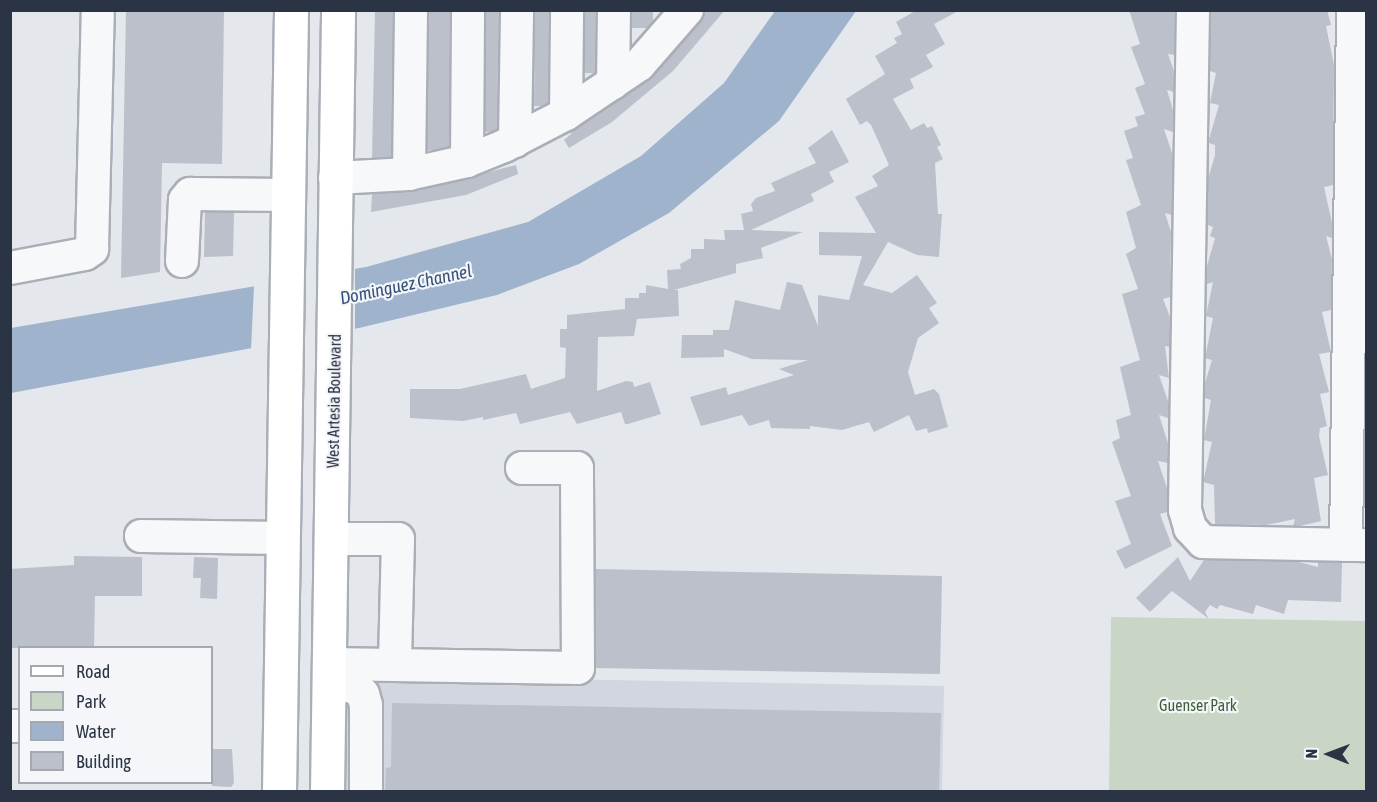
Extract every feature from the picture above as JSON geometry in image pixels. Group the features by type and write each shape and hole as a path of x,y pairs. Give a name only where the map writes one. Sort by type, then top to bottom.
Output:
{"main road":[{"path":"279,792 291,10"},
{"name":"West Artesia Boulevard","path":"327,792 335,361 338,10"}],"lane":[{"path":"10,268 85,254 92,249 98,10"},
{"path":"409,174 411,10"},
{"path":"466,161 468,10"},
{"path":"515,141 517,10"},
{"path":"566,114 567,10"},
{"path":"613,83 614,10"},
{"path":"660,41 661,10"},
{"path":"335,178 409,174 466,161 515,141 566,114 639,65 687,10"},
{"path":"1193,10 1185,510 1190,528 1203,542 1356,545 1353,10"},
{"path":"182,261 185,200 190,194 288,195"},
{"path":"330,674 395,665 578,668 577,468 522,468"},
{"path":"141,536 283,538"},
{"path":"332,539 398,539 395,665"},
{"path":"330,674 363,694 366,792"}],"shaded area":[{"path":"334,675 944,686 942,791 331,792"}],"green space":[{"name":"Guenser Park","path":"1111,617 1366,621 1366,791 1109,792"}],"water":[{"name":"Dominguez Channel","path":"775,11 856,11 779,121 669,213 579,264 497,295 359,328 11,393 11,328 366,267 528,222 641,156 724,83"}],"pier":[{"path":"355,266 355,332 251,350 254,285"}],"building":[{"path":"126,10 224,10 222,164 162,163 160,272 121,278"},
{"path":"375,10 393,10 391,157 372,158"},
{"path":"429,10 450,10 449,147 434,150 427,150"},
{"path":"486,10 499,10 497,129 491,132 485,132"},
{"path":"535,10 549,10 548,103 542,106 534,106"},
{"path":"585,10 596,10 595,73 584,73"},
{"path":"632,10 653,10 653,22 647,28 632,28"},
{"path":"705,10 725,10 673,71 612,122 569,148 564,140 572,133 568,133 652,77 701,22"},
{"path":"917,10 960,10 934,24 945,44 926,55 933,67 910,79 914,88 893,99 911,130 924,123 927,128 932,126 941,145 937,147 943,159 935,163 938,214 942,214 939,257 917,255 888,242 863,285 892,293 917,275 937,303 929,308 939,323 918,338 908,372 915,395 934,389 939,394 948,427 928,433 927,428 916,431 909,415 874,432 869,422 842,430 810,426 810,429 771,428 769,420 749,426 742,415 701,426 690,397 726,387 728,395 794,375 779,369 808,360 752,359 724,349 724,357 681,358 682,335 713,335 713,330 729,330 735,300 780,310 787,282 802,285 818,326 818,295 849,300 862,256 819,255 819,232 876,233 855,197 878,186 872,176 889,165 871,125 867,121 860,125 846,99 885,74 875,56 897,43 894,38 902,34 896,22"},
{"path":"1129,10 1175,10 1174,55 1168,54 1174,71 1174,92 1167,90 1173,110 1173,132 1164,129 1173,156 1172,215 1165,213 1171,232 1170,297 1163,299 1170,317 1170,347 1165,346 1169,378 1159,375 1169,404 1168,418 1159,415 1168,443 1168,463 1158,461 1167,488 1167,512 1160,514 1172,546 1125,569 1116,551 1131,544 1115,501 1131,496 1112,442 1120,438 1116,420 1131,415 1120,367 1140,360 1122,294 1138,289 1126,254 1136,248 1126,212 1141,205 1126,160 1133,158 1124,131 1138,126 1135,117 1145,114 1135,88 1145,84 1131,47 1140,44"},
{"path":"1211,10 1327,10 1331,25 1326,26 1334,65 1333,185 1324,187 1332,223 1332,238 1326,236 1332,259 1331,310 1322,312 1331,352 1319,354 1329,392 1320,394 1327,426 1320,428 1319,436 1328,475 1314,478 1321,521 1300,526 1293,526 1295,519 1266,525 1215,524 1214,485 1203,482 1212,442 1204,440 1211,400 1205,398 1205,383 1212,360 1205,358 1213,318 1206,316 1213,282 1207,284 1207,266 1215,238 1210,236 1213,227 1208,225 1208,179 1215,155 1215,145 1209,143 1209,139 1219,105 1210,103 1216,73 1210,71"},
{"path":"832,130 849,162 829,172 834,182 811,194 814,201 751,230 803,232 761,248 763,258 736,264 736,273 674,290 678,290 679,316 637,319 634,336 598,337 597,391 626,381 633,382 634,387 650,382 661,414 628,424 625,424 621,412 577,424 570,412 520,424 516,413 483,420 483,417 463,421 410,418 410,389 460,389 526,374 531,389 565,378 566,348 560,347 560,329 567,329 567,315 625,309 625,298 639,298 639,293 646,293 646,285 668,289 667,270 681,269 680,264 691,258 691,249 704,249 704,239 725,240 724,230 744,230 741,214 753,211 751,204 756,198 775,191 771,183 816,163 808,148"},
{"path":"516,165 518,174 466,195 371,212 372,194 413,192"},
{"path":"205,212 234,212 233,256 204,257"},
{"path":"74,556 142,557 142,596 95,596 94,646 18,646 18,648 11,648 10,569 74,565"},
{"path":"194,557 218,558 217,599 200,598 201,578 193,578"},
{"path":"1178,557 1190,581 1204,560 1299,562 1318,567 1318,562 1342,563 1341,602 1288,600 1284,614 1256,605 1253,614 1220,605 1217,609 1210,605 1205,612 1209,619 1172,591 1150,612 1136,598"},
{"path":"596,569 942,576 940,674 596,668"},
{"path":"392,703 941,713 939,792 385,792 386,768 391,767"},
{"path":"213,749 232,749 234,783 231,787 212,786"}]}
